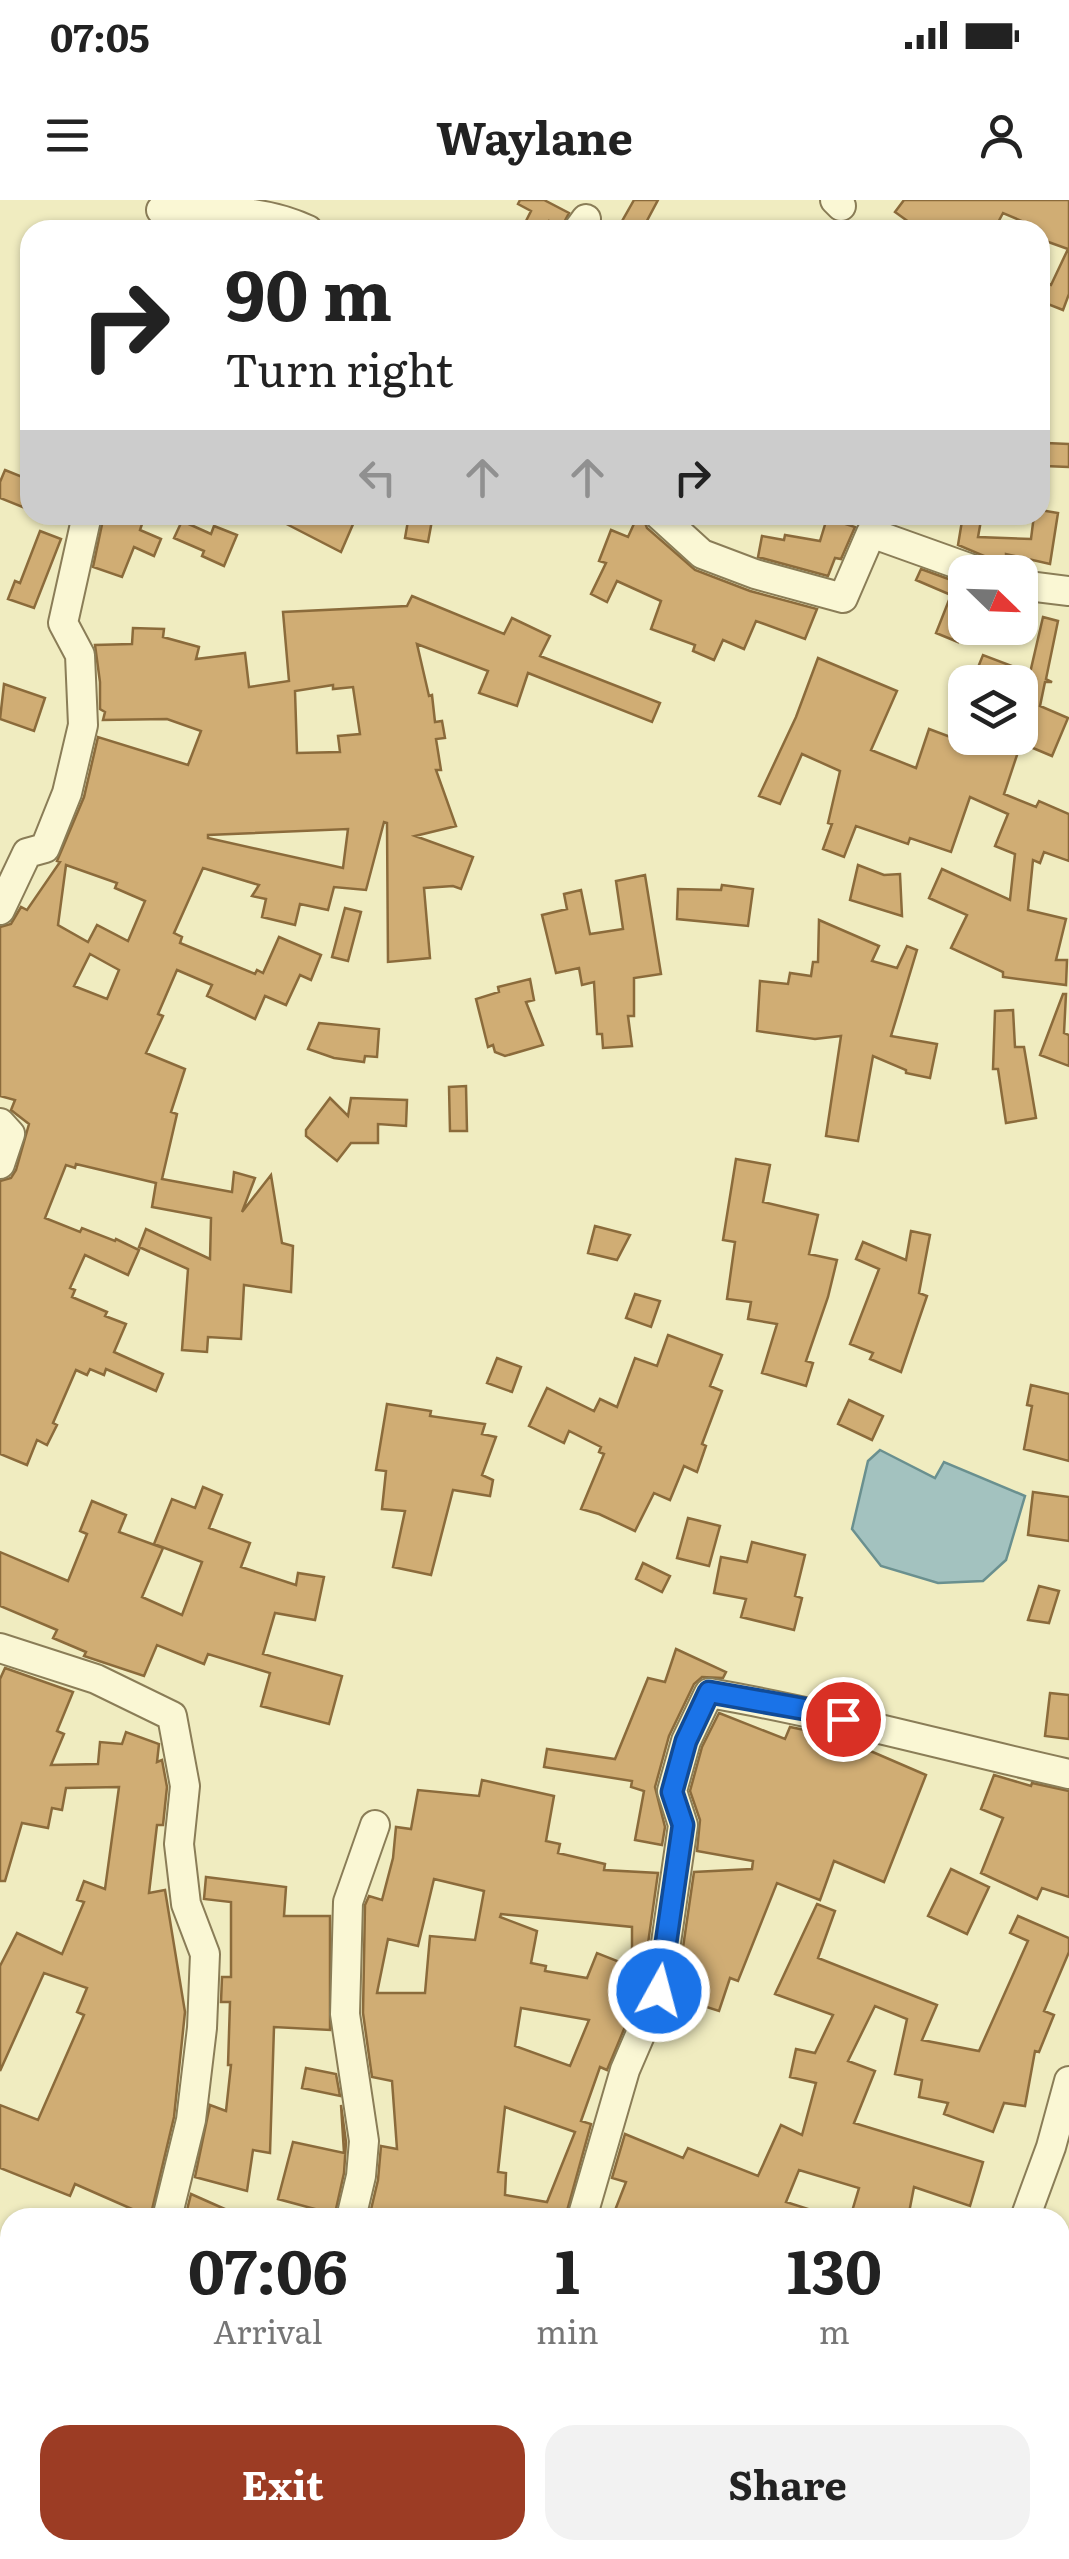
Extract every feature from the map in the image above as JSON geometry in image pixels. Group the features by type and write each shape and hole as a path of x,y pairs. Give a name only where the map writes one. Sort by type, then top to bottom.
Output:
{"street":[{"path":"161,213 254,213 286,220"},
{"path":"0,910 26,853 45,848 67,792 83,725 80,656 63,623 85,525"},
{"path":"670,525 702,554 755,574 843,598 871,533 948,561"},
{"path":"1038,587 1069,591"},
{"path":"0,1123 10,1134 0,1164"},
{"path":"0,1648 96,1679 172,1716 185,1786 179,1844 186,1904 205,1954 202,2028 191,2120 169,2208"},
{"path":"585,2208 625,2070 659,1991 683,1825 672,1792 686,1741 709,1692 810,1710 909,1738 1069,1774"},
{"path":"354,2208 364,2141 345,2014 348,1902 375,1825"},
{"path":"1029,2208 1069,2081"}],"water":[{"path":"880,1450 935,1478 944,1462 1025,1496 1006,1560 983,1581 938,1583 881,1566 852,1529 868,1461"}],"building":[{"path":"520,200 544,200 569,213 565,220 526,220 531,211 518,204"},
{"path":"634,200 658,200 647,220 623,220"},
{"path":"904,200 1069,200 1069,294 1063,310 1050,305 1050,285 1068,249 1050,243 1050,220 1019,220 1003,213 999,220 906,220 895,212"},
{"path":"1050,443 1069,444 1069,467 1050,466"},
{"path":"5,470 20,476 20,506 0,498"},
{"path":"1050,512 1058,513 1050,564 1038,561 1038,555 982,555 958,545 961,525 980,525 978,537 1031,539 1033,525 1050,525"},
{"path":"102,525 142,525 140,530 161,539 154,556 134,547 122,577 93,567"},
{"path":"180,525 191,525 211,534 214,526 237,535 224,566 202,556 204,551 174,538"},
{"path":"288,525 353,525 341,552"},
{"path":"407,525 431,525 428,542 405,538"},
{"path":"633,525 646,525 695,570 750,591 817,609 805,639 756,621 744,649 723,640 714,660 693,651 695,645 651,629 661,601 617,581 607,602 591,594 606,563 599,561 611,530 628,537"},
{"path":"825,525 855,527 841,559 835,558 828,576 758,557 762,536 820,541"},
{"path":"40,531 61,539 34,608 8,599 15,581 20,583"},
{"path":"921,569 948,579 948,594 916,580"},
{"path":"412,596 504,634 512,618 550,636 540,656 660,703 652,722 528,673 517,706 479,693 488,671 417,644 429,696 432,695 435,722 442,721 445,738 436,739 441,770 436,770 456,826 415,836 473,857 461,889 424,888 430,958 388,962 387,823 384,822 366,890 334,887 328,910 300,904 295,925 262,917 266,899 252,896 259,885 203,868 174,933 182,937 180,943 255,974 257,970 263,973 279,937 321,955 311,980 300,975 286,1005 265,996 255,1019 207,996 212,985 177,970 146,1053 185,1069 171,1112 177,1114 162,1179 232,1192 234,1172 255,1178 242,1212 271,1175 282,1243 293,1246 291,1292 244,1285 241,1339 208,1337 207,1352 182,1350 188,1269 139,1247 146,1229 210,1259 211,1218 152,1207 156,1183 66,1165 45,1218 80,1232 82,1228 116,1239 139,1250 128,1275 85,1255 70,1288 75,1290 72,1297 126,1324 114,1352 163,1374 156,1391 106,1369 104,1375 90,1369 87,1375 76,1370 47,1445 37,1440 27,1465 0,1454 0,1181 11,1178 16,1170 29,1124 11,1110 15,1100 0,1096 0,927 11,924 21,907 27,910 60,862 57,861 84,797 98,737 188,765 201,731 167,719 103,720 95,645 132,644 133,628 164,629 163,637 199,647 196,659 245,653 249,687 289,681 283,612 407,606","holes":["333,685 333,689 353,687 360,734 338,736 340,752 297,753 295,691","348,829 343,868 208,835","66,865 117,883 115,888 145,901 128,941 97,925 88,942 58,925","90,954 119,970 107,999 74,986"]},
{"path":"948,603 948,638 936,633"},
{"path":"1043,617 1058,621 1046,679 1052,682 1045,682 1040,706 1068,718 1052,756 1038,750 1038,665 1032,665"},
{"path":"983,655 1009,665 979,665"},
{"path":"818,658 897,691 871,750 916,768 929,729 948,736 948,755 1017,755 1004,794 1036,807 1039,801 1069,814 1069,861 1044,852 1040,863 1033,860 1028,910 1066,919 1056,960 1067,960 1066,985 1003,977 1003,972 951,948 967,915 929,898 942,869 1010,900 1015,854 995,846 1008,814 970,797 951,852 910,838 908,844 856,826 844,857 823,849 832,824 828,823 840,771 802,754 780,804 759,796"},
{"path":"4,684 45,698 34,731 0,719"},
{"path":"858,865 884,875 900,874 902,916 850,900"},
{"path":"645,875 661,974 634,978 634,1016 628,1016 632,1046 603,1048 602,1034 597,1034 594,982 582,985 579,968 556,973 542,915 567,909 564,894 581,890 590,934 623,929 616,881"},
{"path":"722,885 753,889 748,926 677,919 678,889 721,890"},
{"path":"345,908 361,912 348,961 332,957"},
{"path":"819,920 879,946 872,961 897,968 907,946 917,950 891,1036 937,1044 930,1078 906,1073 873,1056 858,1141 826,1136 841,1036 815,1039 757,1031 760,981 788,984 790,973 811,976 813,962 818,962"},
{"path":"530,979 534,1000 526,1002 543,1045 505,1056 495,1052 493,1045 488,1047 476,999 499,992 498,987"},
{"path":"1066,994 1064,1033 1069,1035 1069,1066 1040,1055"},
{"path":"1013,1010 1015,1047 1024,1047 1036,1118 1006,1123 998,1069 993,1069 995,1011"},
{"path":"319,1023 379,1029 377,1057 365,1056 364,1062 308,1049"},
{"path":"466,1086 467,1131 450,1131 449,1087"},
{"path":"330,1098 348,1116 351,1098 407,1100 406,1126 378,1124 378,1143 351,1143 337,1161 306,1136 306,1130"},
{"path":"736,1159 770,1165 763,1202 818,1215 809,1254 837,1260 806,1361 813,1363 806,1386 762,1373 777,1324 748,1319 751,1302 727,1299 735,1242 723,1240"},
{"path":"595,1226 630,1235 617,1260 588,1253"},
{"path":"911,1231 930,1235 919,1293 927,1296 901,1372 870,1359 873,1353 850,1344 879,1269 856,1259 863,1242 906,1260"},
{"path":"635,1294 660,1301 651,1327 626,1318"},
{"path":"668,1335 722,1355 710,1386 722,1391 702,1444 706,1446 697,1472 684,1466 670,1500 654,1493 635,1531 581,1509 604,1454 599,1452 601,1447 569,1431 564,1443 529,1426 547,1388 594,1411 600,1399 617,1407 635,1358 657,1366"},
{"path":"497,1358 521,1367 512,1392 487,1383"},
{"path":"1031,1385 1069,1394 1069,1461 1024,1449 1032,1406 1027,1405"},
{"path":"849,1400 883,1416 872,1440 838,1424"},
{"path":"387,1404 431,1411 430,1416 485,1424 482,1434 496,1437 482,1475 493,1480 490,1496 453,1490 431,1575 393,1567 405,1511 382,1509 386,1471 376,1470"},
{"path":"203,1487 222,1495 209,1528 250,1543 241,1567 296,1585 298,1573 324,1577 315,1620 275,1613 263,1654 342,1676 329,1724 261,1706 270,1673 208,1654 204,1664 157,1645 144,1676 84,1656 86,1652 53,1638 57,1630 0,1606 0,1552 68,1581 87,1534 80,1531 92,1501 126,1515 119,1532 163,1548 142,1597 182,1615 202,1562 154,1544 172,1499 195,1508"},
{"path":"1033,1492 1069,1497 1069,1541 1028,1535"},
{"path":"688,1518 720,1526 709,1566 677,1558"},
{"path":"752,1542 805,1555 795,1596 802,1598 794,1630 741,1617 746,1599 714,1593 721,1557 747,1562"},
{"path":"643,1563 670,1576 662,1592 636,1579"},
{"path":"1039,1586 1059,1591 1049,1623 1028,1620"},
{"path":"676,1649 726,1672 723,1678 702,1677 694,1684 669,1736 655,1787 665,1827 662,1845 635,1840 644,1791 631,1787 632,1781 544,1767 547,1749 615,1759 648,1678 665,1682"},
{"path":"5,1668 73,1692 57,1731 64,1734 51,1765 98,1764 100,1742 122,1744 126,1732 159,1744 157,1762 162,1760 167,1787 163,1825 157,1825 149,1893 165,1890 185,2012 174,2117 152,2208 130,2208 75,2184 70,2196 0,2168 0,2105 38,2120 84,2015 77,2012 87,1988 44,1973 0,2071 0,1966 17,1933 62,1954 84,1902 77,1900 84,1881 105,1889 119,1787 66,1788 62,1810 52,1808 48,1828 22,1823 5,1881 0,1881 0,1679"},
{"path":"1050,1693 1069,1695 1069,1739 1045,1736"},
{"path":"719,1713 785,1739 790,1727 838,1737 926,1775 884,1882 834,1861 820,1900 777,1883 738,1981 730,1978 719,2011 694,2003 702,1978 679,1975 694,1872 752,1869 753,1861 697,1851 700,1820 690,1791 702,1747"},
{"path":"994,1775 1031,1786 1032,1783 1069,1791 1069,1897 1042,1888 1037,1899 981,1873 1003,1818 981,1809"},
{"path":"482,1780 554,1796 546,1841 560,1844 558,1853 605,1864 604,1870 658,1873 642,1986 607,2070 600,2067 581,2121 591,2124 568,2208 371,2208 381,2146 397,2149 392,2081 372,2077 363,2013 365,1905 369,1896 382,1900 396,1827 411,1829 418,1790 479,1796","holes":["434,1879 484,1891 475,1940 430,1936 425,1993 377,1993 388,1939 418,1946","501,1914 632,1927 632,1967 597,1953 587,1978 545,1971 546,1966 531,1963 537,1931 500,1917","521,2008 589,2020 570,2066 515,2046","505,2107 575,2132 547,2202 505,2195 506,2173 498,2172"]},
{"path":"951,1869 989,1887 967,1934 928,1916"},
{"path":"206,1877 286,1887 284,1916 330,1916 330,2030 274,2027 270,2153 253,2150 247,2191 195,2177 210,2105 226,2111 231,2065 230,2002 221,2002 222,1977 231,1977 231,1902 204,1899"},
{"path":"817,1904 835,1911 818,1958 937,2005 922,2040 979,2051 1028,1941 1010,1933 1018,1916 1069,1938 1069,1952 1044,2011 1054,2015 1039,2052 1035,2051 1025,2106 1004,2103 993,2132 944,2114 948,2103 919,2097 922,2080 895,2074 907,2019 875,2006 848,2061 875,2071 854,2123 983,2162 970,2206 914,2187 910,2208 853,2208 859,2188 799,2170 786,2202 805,2208 616,2208 626,2182 612,2178 625,2134 683,2158 688,2148 758,2176 781,2125 802,2135 816,2083 790,2077 796,2049 815,2053 833,2015 775,1994"},
{"path":"306,2068 336,2074 340,2096 302,2088"},
{"path":"341,2105 346,2142 336,2208 311,2208 278,2199 293,2142 344,2153"},
{"path":"191,2194 222,2208 188,2208"}],"route":[{"path":"659,1991 683,1825 672,1792 686,1741 709,1692 843,1719"}]}
